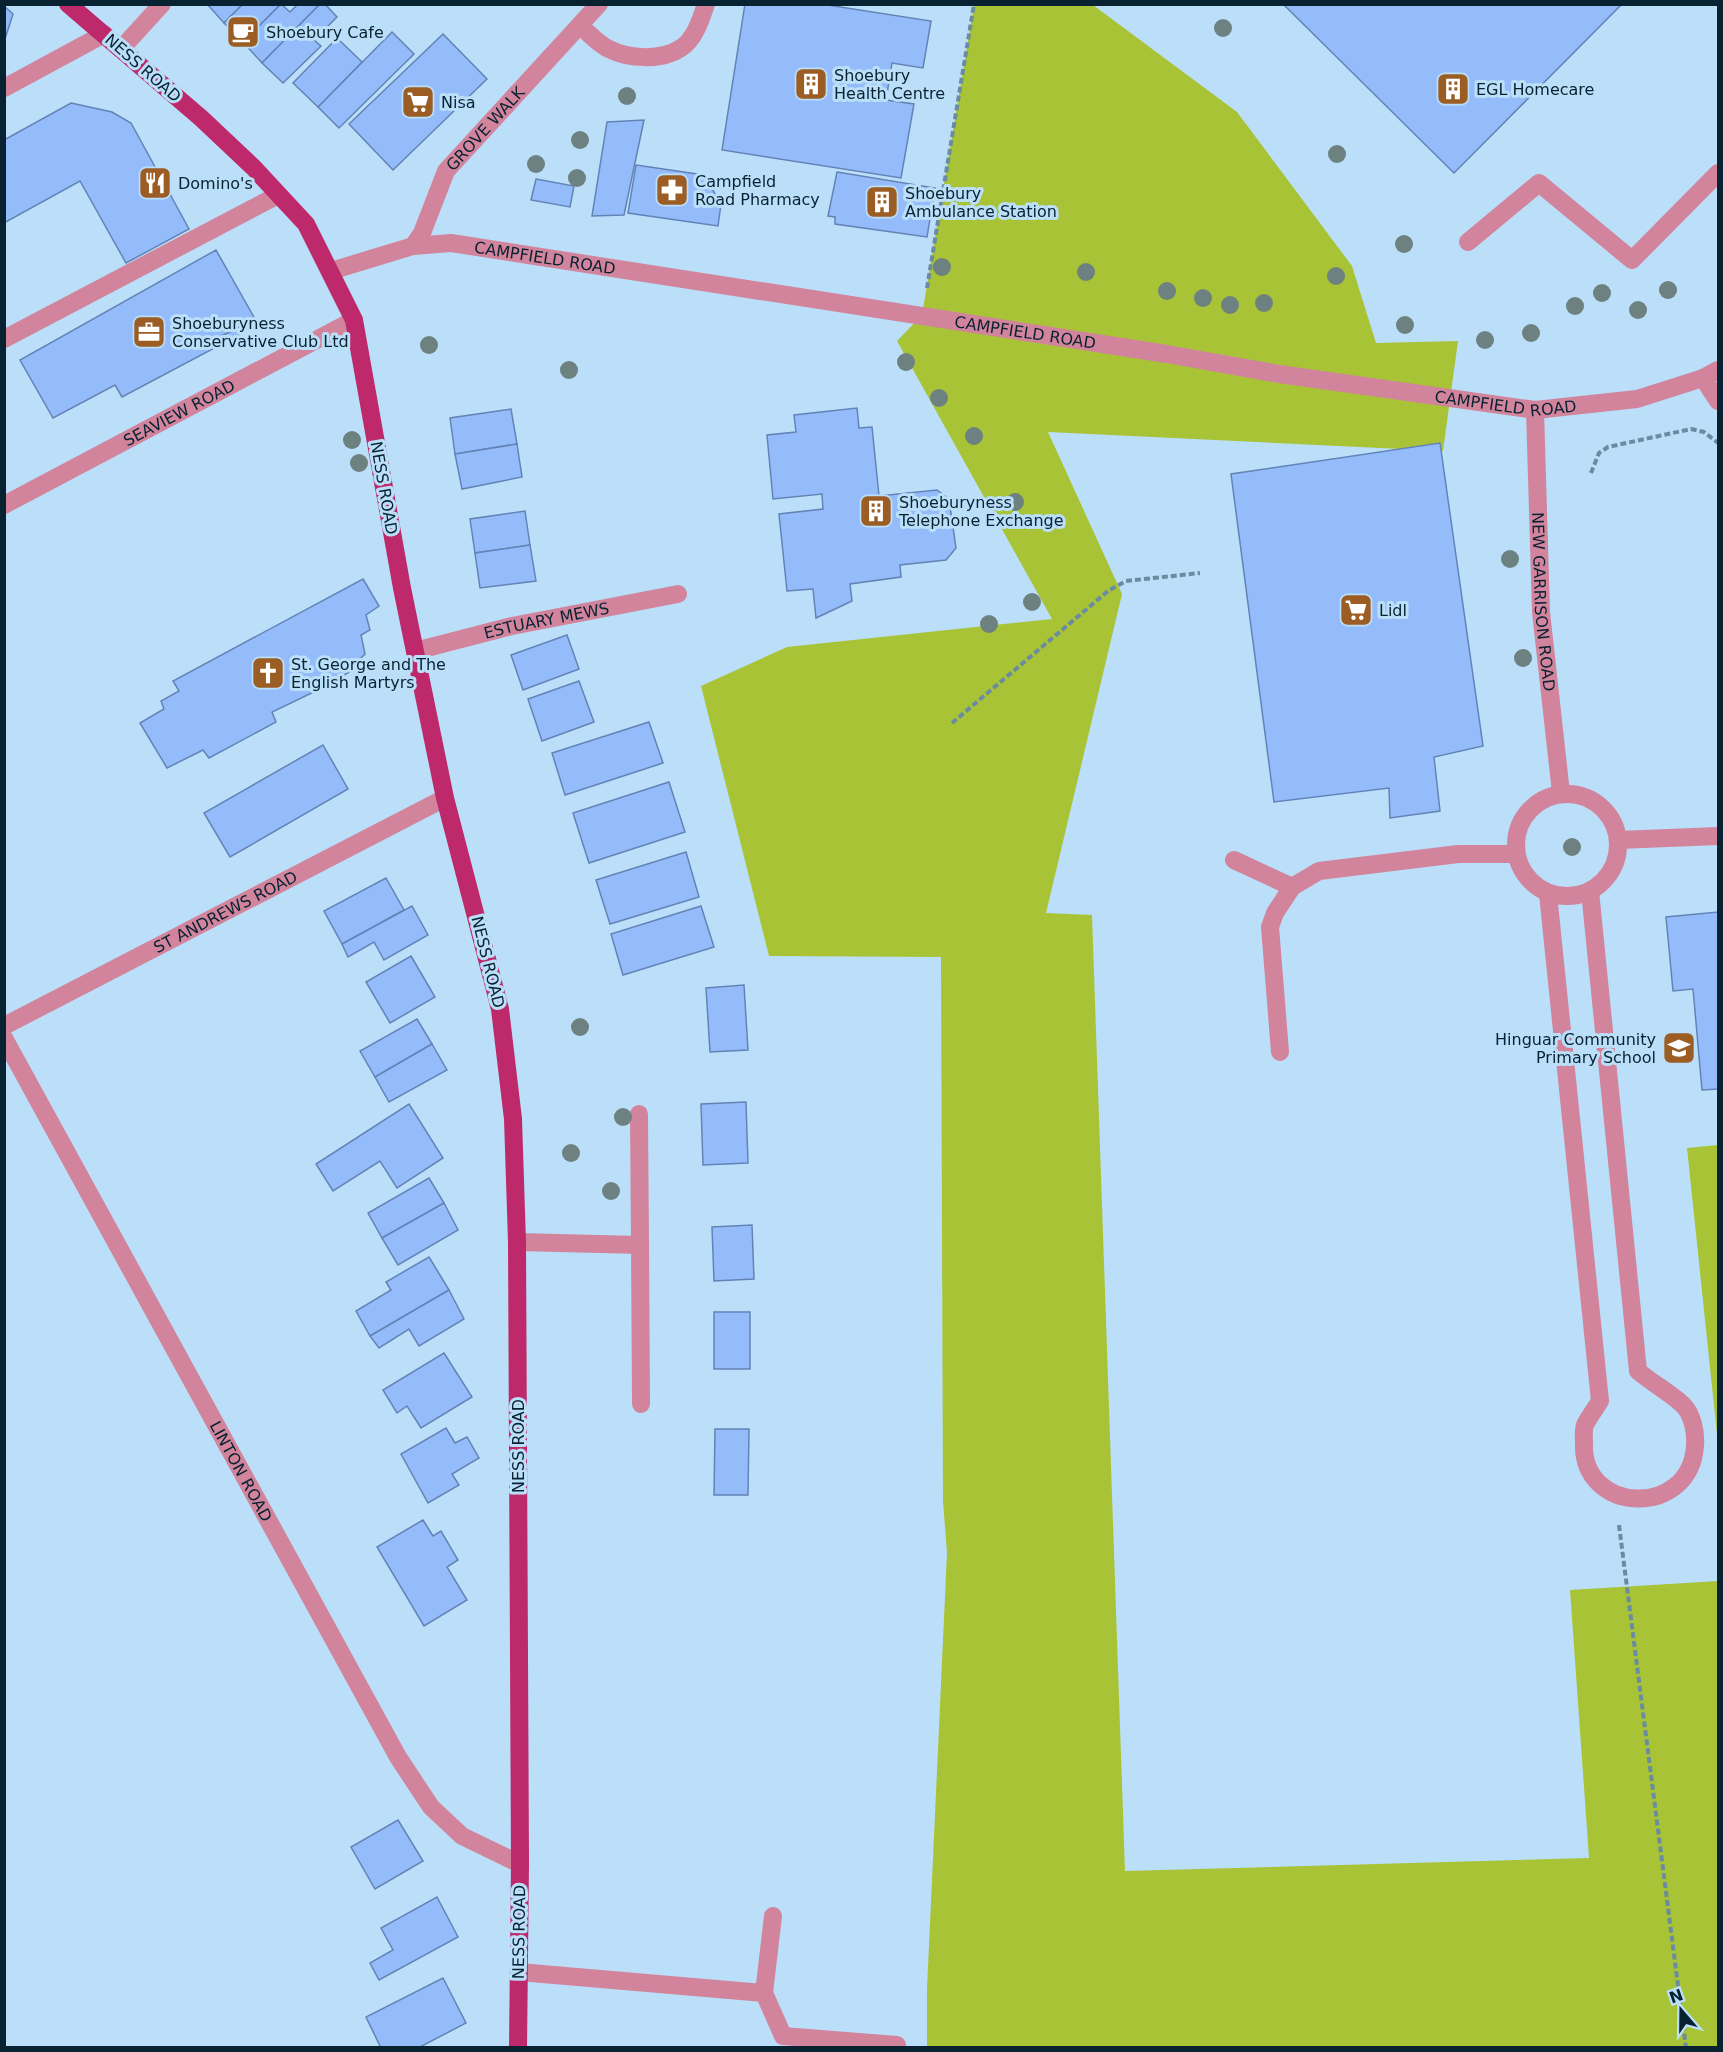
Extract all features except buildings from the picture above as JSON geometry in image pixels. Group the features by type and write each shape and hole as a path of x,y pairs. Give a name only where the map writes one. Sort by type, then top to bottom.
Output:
{"main road":[{"name":"NESS ROAD","path":"68,4 201,118 254,168 306,224 354,320 414,651 445,798 500,1009 513,1119 517,1242 520,1864 518,2048"}],"street":[{"path":"121,49 162,4"},
{"name":"GROVE WALK","path":"413,246 422,233 446,171 599,4"},
{"path":"580,26 608,49 642,57 661,56 681,48 697,29 706,4"},
{"path":"4,88 104,34"},
{"path":"1468,242 1539,183 1632,260 1719,172"},
{"path":"4,339 278,195"},
{"name":"CAMPFIELD ROAD","path":"331,271 413,246 451,243 892,313 922,315 1279,374 1535,410 1637,399 1711,374"},
{"name":"SEAVIEW ROAD","path":"4,505 354,320"},
{"path":"1711,374 1719,401"},
{"name":"NEW GARRISON ROAD","path":"1535,410 1541,612 1561,793"},
{"name":"ESTUARY MEWS","path":"414,651 512,626 678,594"},
{"path":"1561,793 1591,800 1605,811 1615,826 1618,840 1618,851 1609,875 1590,891 1568,897 1548,894 1526,877 1516,854 1517,833 1527,813 1548,798 1561,793"},
{"name":"ST ANDREWS ROAD","path":"4,1026 445,798"},
{"path":"1618,840 1719,836"},
{"path":"1280,1052 1270,927 1275,913 1292,887 1319,872 1458,854 1516,854"},
{"path":"1234,860 1292,887"},
{"path":"1548,894 1600,1401 1584,1427 1583,1456 1597,1482 1622,1498 1652,1499 1678,1486 1694,1461 1696,1432 1684,1405 1638,1371 1590,891"},
{"name":"LINTON ROAD","path":"4,1038 398,1756 431,1807 462,1836 520,1864"},
{"path":"639,1114 640,1404"},
{"path":"517,1242 640,1245"},
{"path":"773,1916 764,1993 783,2036 897,2045"},
{"path":"519,1972 764,1993"}],"path":[{"path":"922,315 974,4"},
{"path":"1591,472 1599,453 1608,447 1691,429 1704,432 1717,440"},
{"path":"952,723 1108,591 1126,581 1200,573"},
{"path":"1615,1493 1686,2048"}],"green space":[{"path":"974,5 1093,5 1237,112 1352,266 1376,343 1458,341 1443,451 1048,432 1122,594 1046,913 1092,915 1125,1871 1589,1858 1570,1590 1718,1581 1718,2047 927,2047 927,1989 947,1553 943,1501 941,957 769,956 701,686 787,647 1052,619 897,341 922,315"},
{"path":"1718,1145 1718,1444 1687,1148"}],"place":[{"name":"Shoebury Cafe","path":"243,32"},
{"name":"Shoebury Health Centre","path":"811,84"},
{"name":"EGL Homecare","path":"1453,89"},
{"name":"Nisa","path":"418,102"},
{"name":"Domino's","path":"155,183"},
{"name":"Campfield Road Pharmacy","path":"672,190"},
{"name":"Shoebury Ambulance Station","path":"882,202"},
{"name":"Shoeburyness Conservative Club Ltd","path":"149,332"},
{"name":"Shoeburyness Telephone Exchange","path":"876,511"},
{"name":"Lidl","path":"1356,610"},
{"name":"St. George and The English Martyrs","path":"268,673"},
{"name":"Hinguar Community Primary School","path":"1679,1048"}]}
